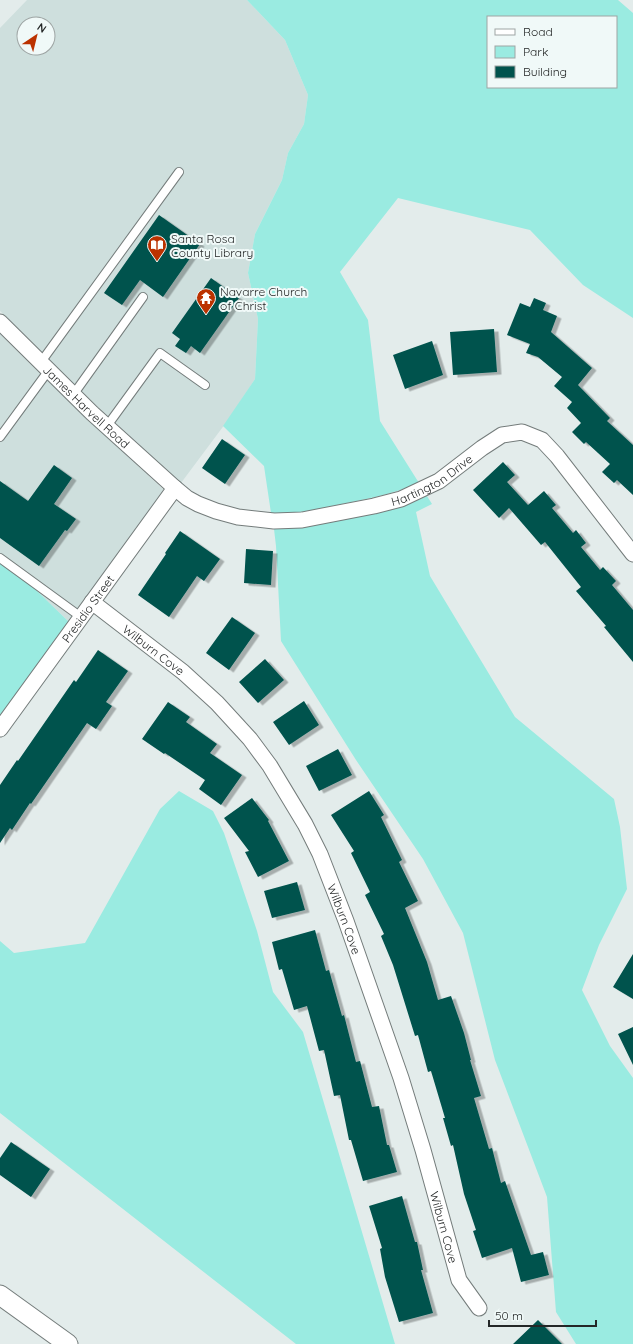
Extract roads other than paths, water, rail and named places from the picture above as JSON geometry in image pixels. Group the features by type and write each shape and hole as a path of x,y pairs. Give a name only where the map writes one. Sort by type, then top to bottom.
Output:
{"street":[{"name":"James Harvell Road","path":"0,322 74,395 175,488"},
{"name":"Hartington Drive","path":"175,488 187,498 198,504 238,517 274,521 302,520 374,506 401,499 439,481 482,448 502,435 522,432 542,440 557,456 633,554"},
{"name":"Presidio Street","path":"0,729 175,488"},
{"name":"Wilburn Cove","path":"92,602 183,672 217,703 250,739 270,766 305,824 320,854 334,891 401,1078 423,1150 459,1280 479,1308"},
{"path":"0,1295 68,1344"}],"lane":[{"path":"0,436 45,366 179,172"},
{"path":"74,395 143,297"},
{"path":"107,426 160,353 205,385"},
{"path":"0,558 81,617"}],"place":[{"name":"Santa Rosa County Library","path":"157,262"},
{"name":"Navarre Church of Christ","path":"206,315"}]}
